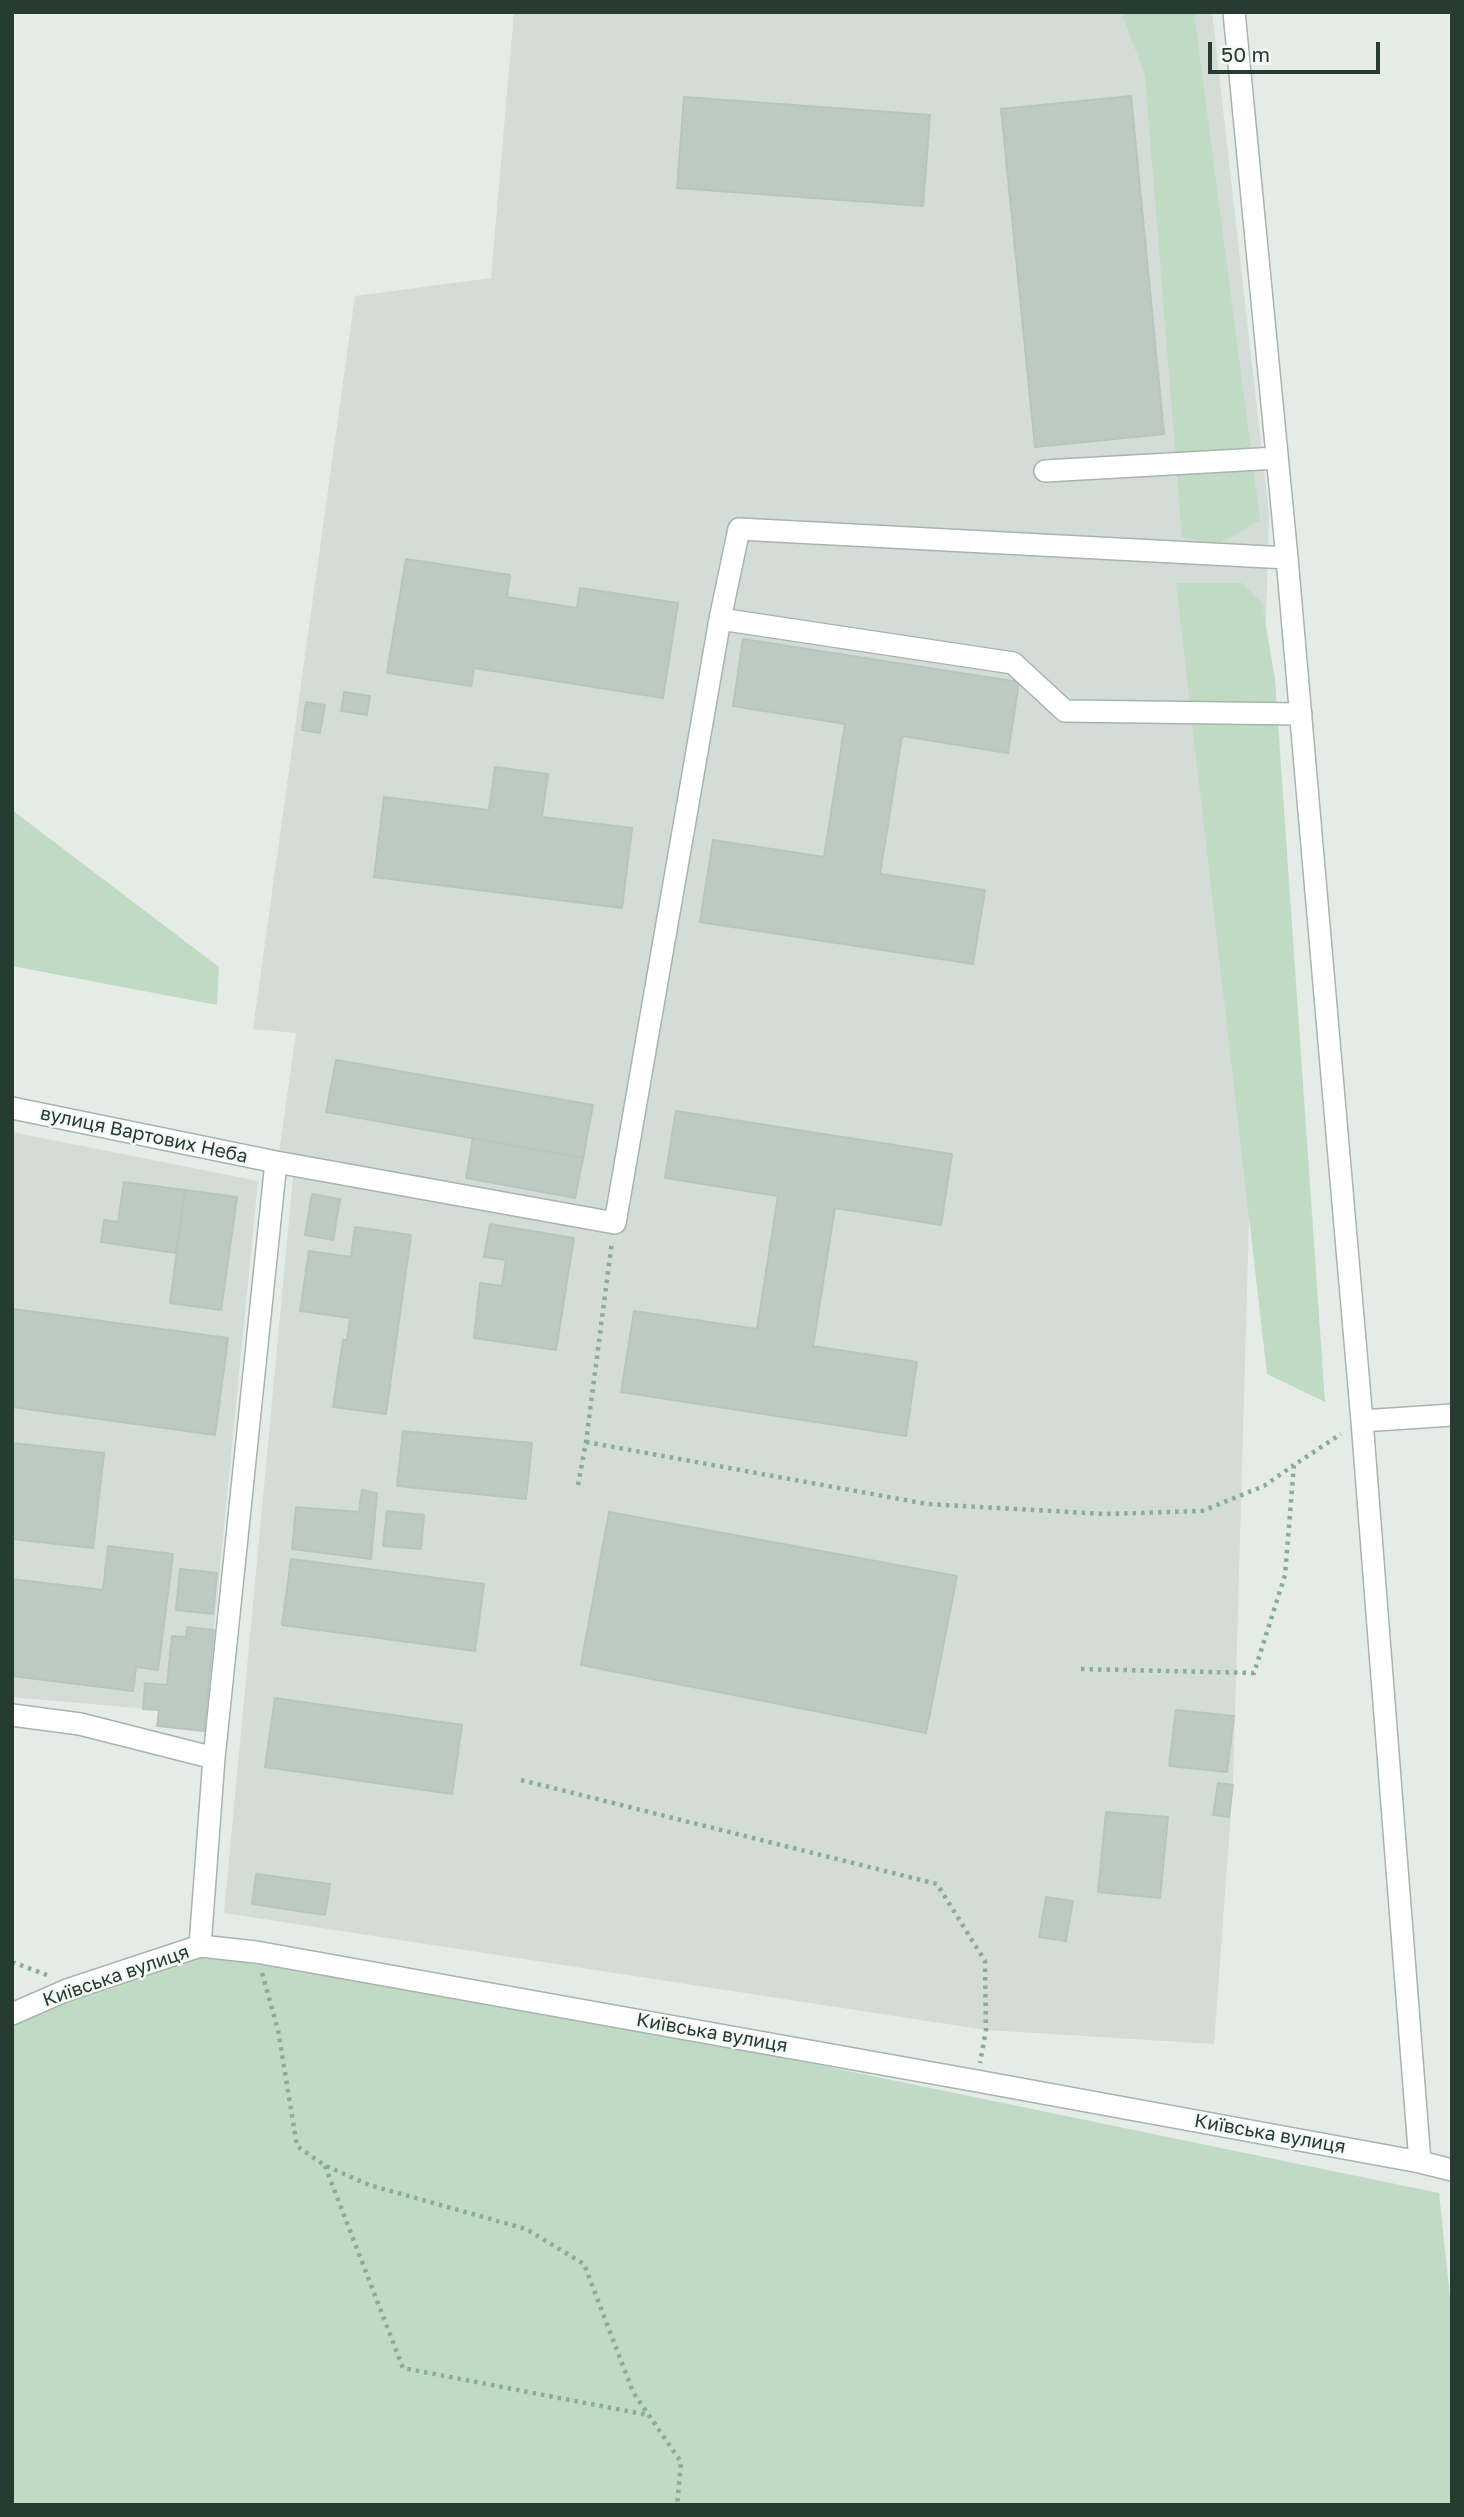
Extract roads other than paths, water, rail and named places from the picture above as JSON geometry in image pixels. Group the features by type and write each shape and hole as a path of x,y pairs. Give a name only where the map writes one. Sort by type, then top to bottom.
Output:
{"street":[{"path":"1234,12 1301,714 1362,1421 1420,2162"},
{"path":"1045,471 1277,458"},
{"path":"1287,558 739,529 720,619 1013,663 1065,711 1301,714"},
{"name":"вулиця Вартових Неба","path":"12,1108 276,1162 615,1223 720,619"},
{"path":"200,1946 214,1758 276,1162"},
{"path":"1362,1421 1452,1415"},
{"path":"12,1715 80,1724 214,1758"},
{"name":"Київська вулиця","path":"12,2014 67,1990 200,1946 256,1952 977,2081 1452,2170"}]}
